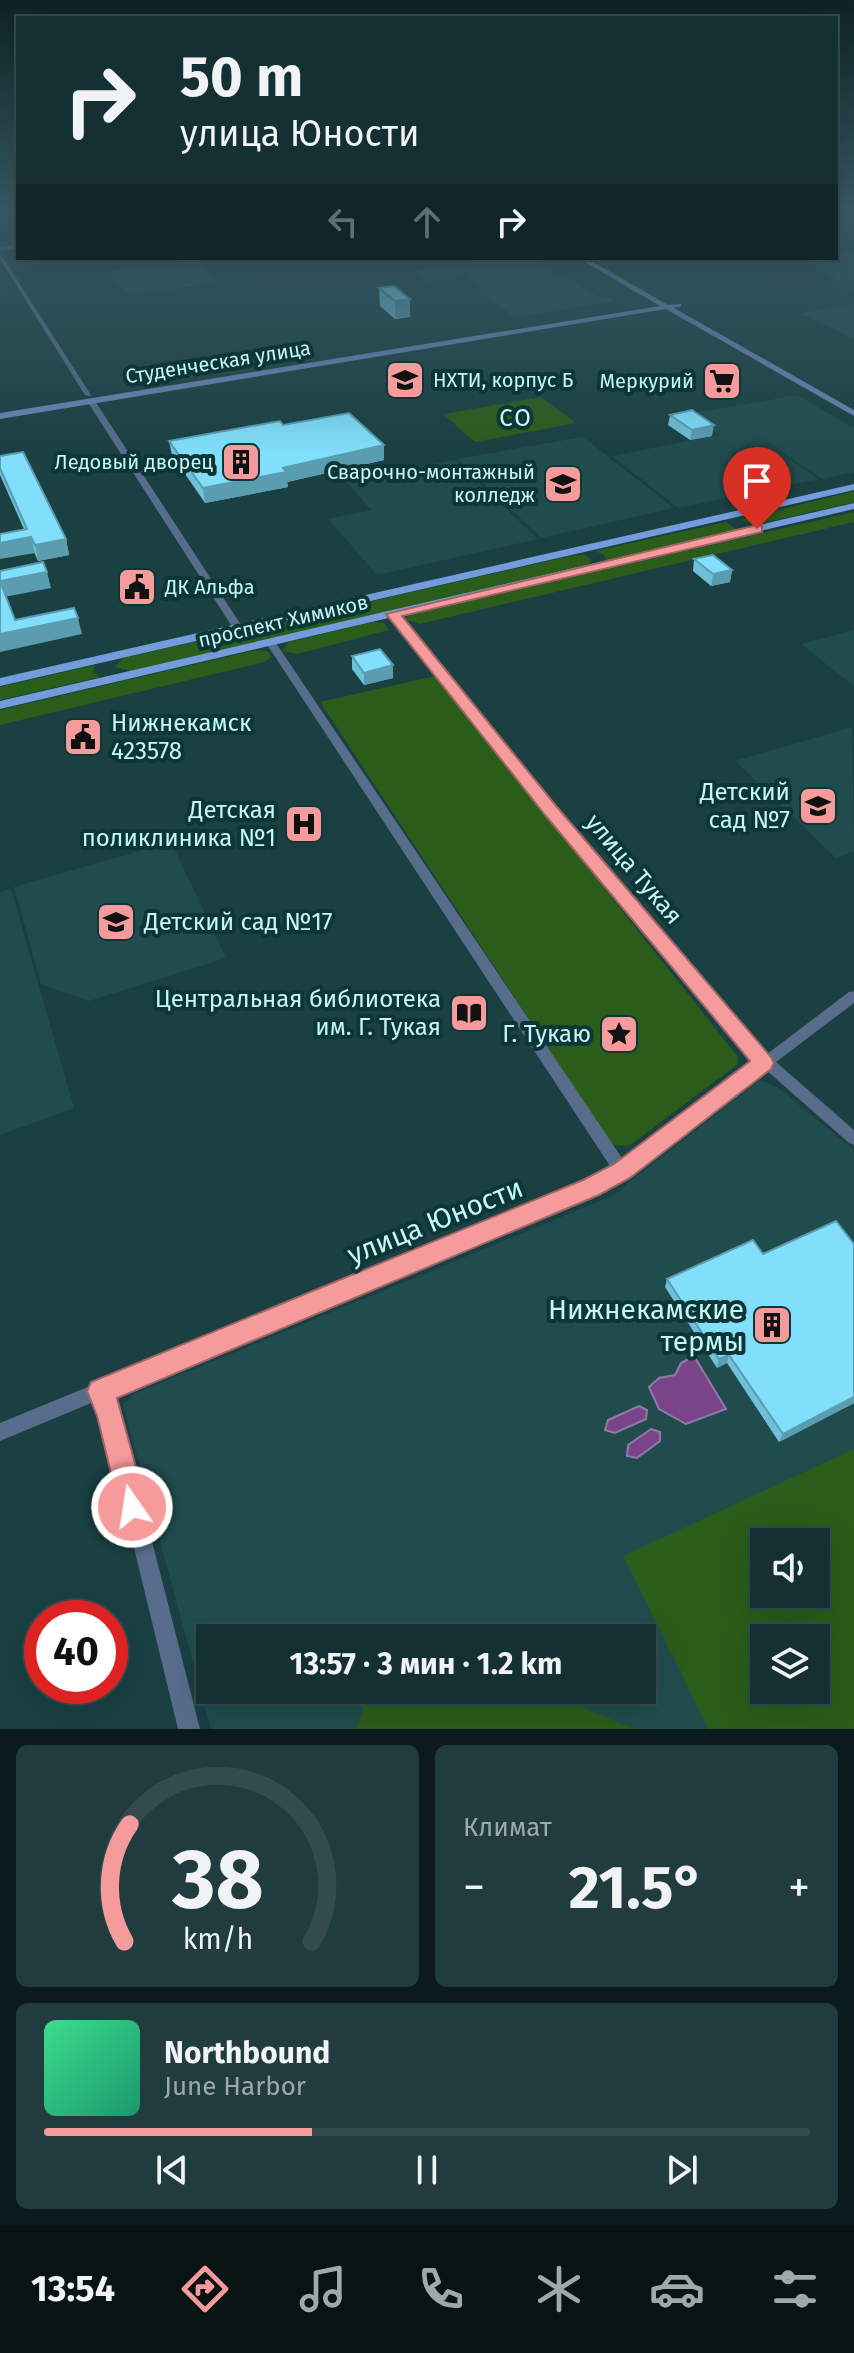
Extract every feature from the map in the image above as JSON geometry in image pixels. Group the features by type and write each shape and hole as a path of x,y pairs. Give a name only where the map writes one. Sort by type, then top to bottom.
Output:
{"main road":[{"path":"647,292 854,404"},
{"path":"651,292 854,413"},
{"name":"Студенческая улица","path":"0,413 671,304"},
{"name":"проспект Химиков","path":"0,682 854,487"},
{"name":"проспект Химиков","path":"0,705 854,506"},
{"path":"736,514 731,518 734,524 757,529"},
{"path":"570,552 595,557 597,563 588,568"},
{"path":"117,656 105,662 103,670 112,676 127,675"}],"street":[{"path":"24,292 238,628"},
{"name":"улица Тукая","path":"393,614 551,811 764,1063 854,1139"},
{"path":"271,643 622,1171"},
{"name":"улица Юности","path":"0,1432 591,1187 622,1171 854,996"},
{"path":"101,1391 111,1416 189,1729"}],"shaded area":[{"path":"125,292 151,292 128,295"},
{"path":"478,292 590,292 615,301 515,317"},
{"path":"854,303 854,339 801,314 817,310"},
{"path":"797,395 854,428 854,472 822,479 746,429 819,479 678,508 612,456 719,435 689,414"},
{"name":"Сварочно-монтажный колледж","path":"583,437 674,508 541,538 457,459"},
{"path":"455,460 538,539 377,575 328,519 371,510 345,480"},
{"path":"854,630 854,686 801,644"},
{"name":"Детский сад №7","path":"852,727 854,851 836,858 735,761"},
{"name":"Детский сад №17","path":"171,842 226,958 89,1001 41,984 14,887"},
{"path":"11,889 74,1108 0,1135 0,892"},
{"path":"760,1080 777,1087 854,1150 854,1729 211,1729 204,1704 656,1704 656,1624 196,1624 196,1674 123,1404 134,1394 612,1196"},
{"path":"694,1356 726,1409 686,1424 659,1409 649,1387 659,1378 675,1375 681,1363"},
{"path":"639,1406 647,1410 646,1419 615,1433 605,1430 608,1420"},
{"path":"651,1429 660,1432 660,1441 637,1458 627,1456 628,1445"}],"green space":[{"path":"541,397 576,423 475,442 443,414"},
{"path":"854,491 854,502 755,525 740,520"},
{"path":"854,512 854,522 419,624 404,619 410,615"},
{"path":"726,522 737,530 606,561 604,555 595,551"},
{"path":"586,555 592,561 586,565 131,671 114,667 124,658"},
{"path":"373,622 384,623 389,630 297,654 281,651 289,642"},
{"path":"256,650 267,651 272,657 264,662 0,725 0,710"},
{"path":"95,665 93,672 100,677 0,700 0,687"},
{"path":"436,676 738,1057 738,1064 629,1146 612,1145 320,702"},
{"path":"854,1449 854,1729 709,1729 623,1556"},
{"path":"365,1704 574,1704 635,1729 356,1729"}],"building":[{"path":"384,292 401,292 410,299 395,301"},
{"path":"692,410 714,425 692,430 670,415"},
{"path":"349,413 384,445 283,468 286,472 203,488 169,441 280,421 283,425"},
{"path":"23,452 66,539 35,545 31,537 0,543 0,534 27,529 0,468 0,456"},
{"path":"713,555 732,570 713,574 694,559"},
{"path":"43,562 47,572 0,581 0,571"},
{"path":"0,581 15,620 74,608 78,618 0,634"},
{"path":"380,649 393,665 364,673 352,656"},
{"name":"Нижнекамские термы","path":"836,1221 854,1244 854,1397 783,1434 729,1355 719,1359 667,1279 753,1240 763,1254"}],"place":[{"name":"НХТИ, корпус Б","path":"405,380"},
{"name":"Меркурий","path":"722,381"},
{"name":"Ледовый дворец","path":"241,462"},
{"name":"Сварочно-монтажный колледж","path":"563,484"},
{"name":"ДК Альфа","path":"137,587"},
{"name":"Нижнекамск 423578","path":"83,737"},
{"name":"Детский сад №7","path":"818,806"},
{"name":"Детская поликлиника №1","path":"304,824"},
{"name":"Детский сад №17","path":"116,922"},
{"name":"Центральная библиотека им. Г. Тукая","path":"469,1013"},
{"name":"Г. Тукаю","path":"619,1034"},
{"name":"Нижнекамские термы","path":"772,1325"}],"district":[{"name":"СО","path":"516,418"}],"route":[{"path":"132,1507 111,1416 101,1391 591,1187 622,1171 764,1063 742,1041 551,811 393,614 757,529"}]}
